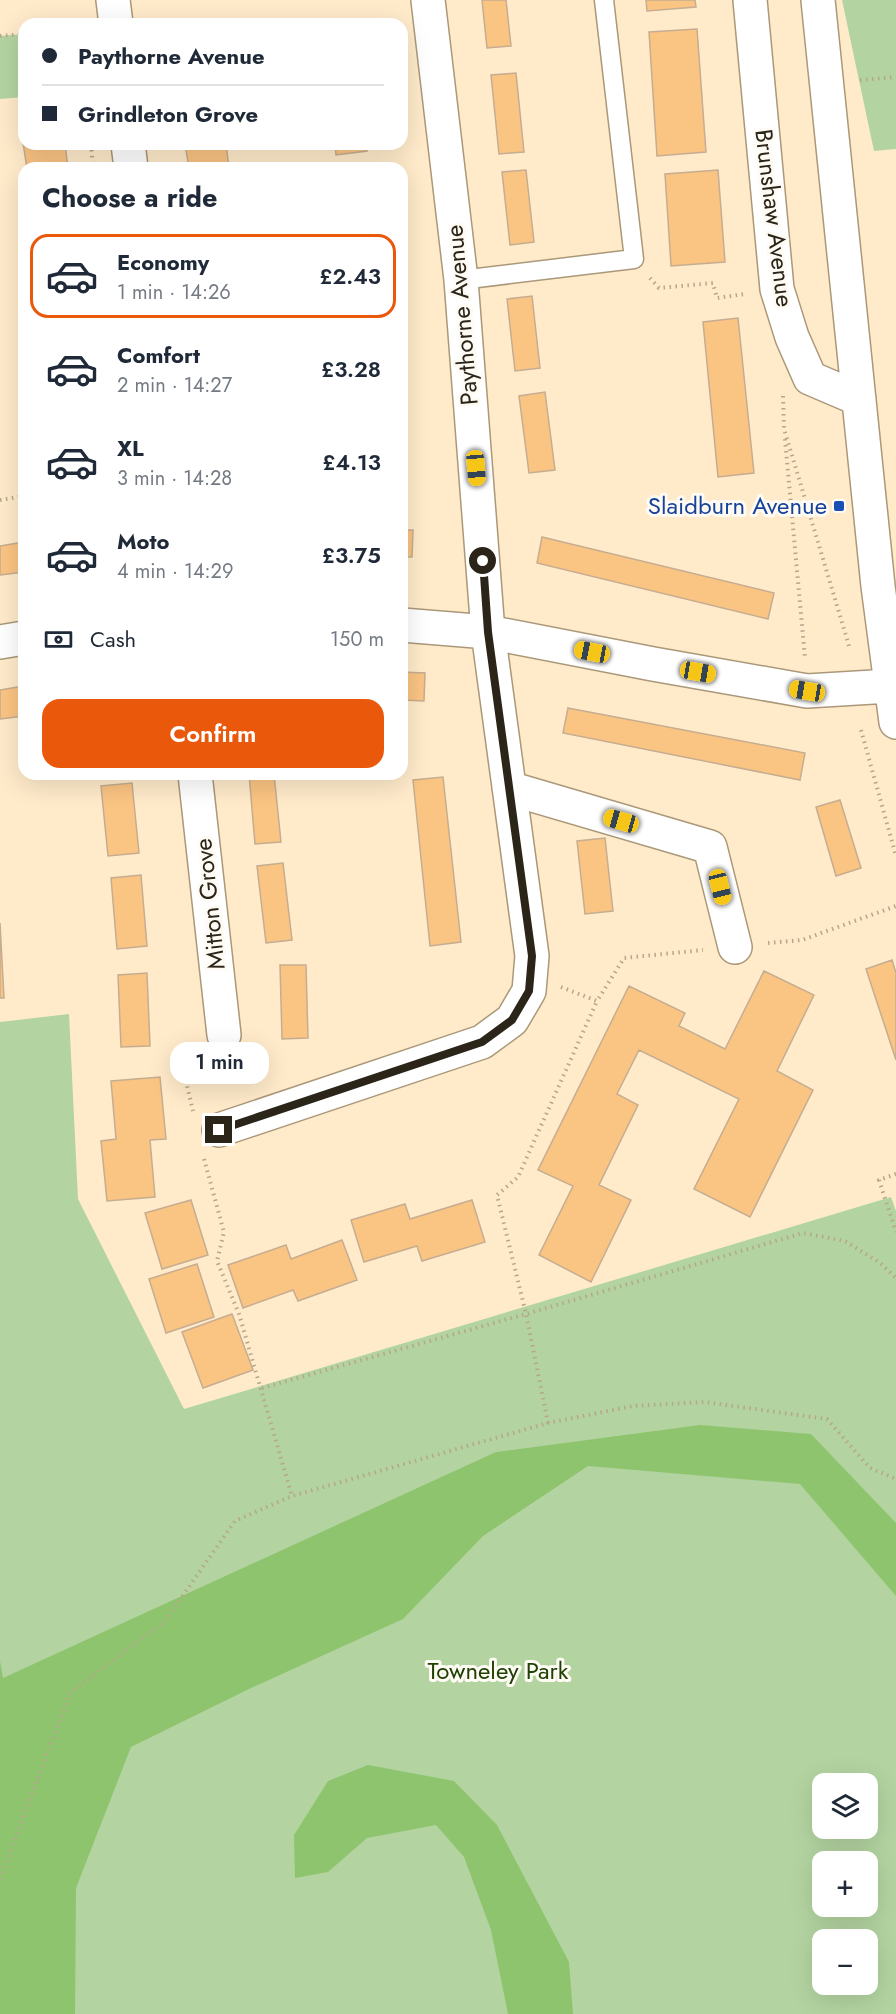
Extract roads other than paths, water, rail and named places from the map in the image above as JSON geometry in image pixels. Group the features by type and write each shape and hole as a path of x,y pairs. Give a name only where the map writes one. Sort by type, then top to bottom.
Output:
{"street":[{"path":"113,0 115,18"},
{"name":"Paythorne Avenue","path":"219,1130 482,1042 512,1020 529,991 532,956 488,632 461,280 428,0"},
{"name":"Brunshaw Avenue","path":"750,0 777,289 792,337 810,378 859,399"},
{"path":"818,0 859,399 867,687 896,722"},
{"path":"408,625 488,632 807,691 867,687"},
{"path":"0,642 18,639"},
{"name":"Mitton Grove","path":"196,780 224,1035"},
{"path":"509,788 710,848 735,946"}],"lane":[{"path":"461,280 634,258 604,0"}],"place":[{"name":"Slaidburn Avenue","path":"839,506"}],"park label":[{"name":"Towneley Park","path":"498,1671"}]}
